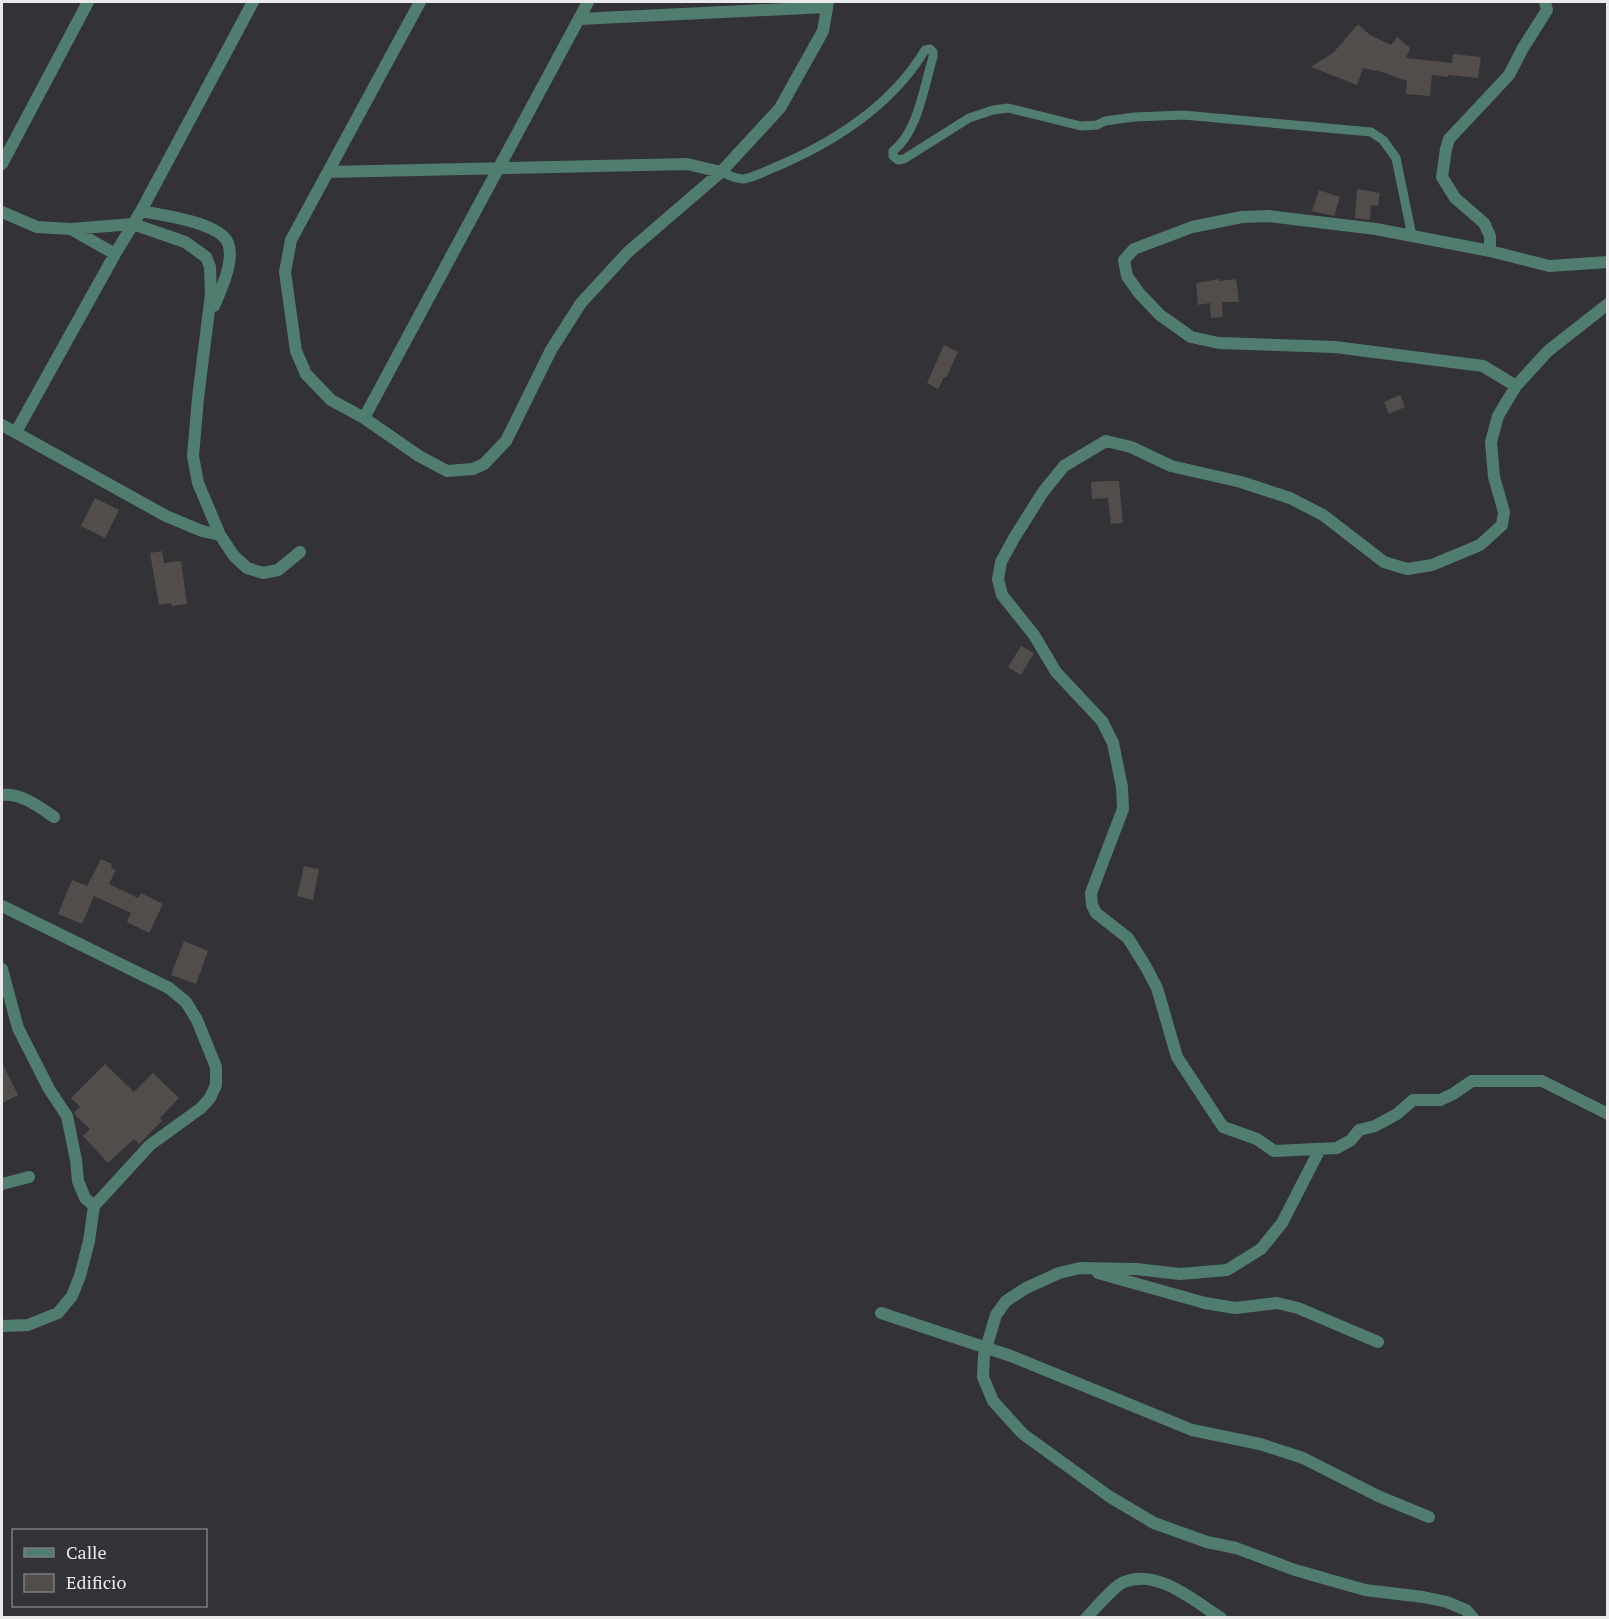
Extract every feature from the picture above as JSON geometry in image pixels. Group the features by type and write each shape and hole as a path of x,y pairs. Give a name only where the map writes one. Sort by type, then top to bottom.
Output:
{"street":[{"path":"2,164 88,2"},
{"path":"16,432 141,211 253,2"},
{"path":"420,2 291,240 285,272 296,351 306,374 331,400 364,418 418,456 447,471 473,469 484,464 506,441 552,350 581,303 628,252 721,172 780,108 823,31 828,4 579,19"},
{"path":"364,418 588,2"},
{"path":"1490,251 1490,236 1484,223 1462,206 1442,177 1446,149 1449,139 1509,75 1547,10 1545,2"},
{"path":"328,172 687,164 721,172"},
{"path":"141,211 210,228 228,242 225,277 208,320"},
{"path":"2,212 37,227 71,229 133,224 185,242 206,257 210,267 211,294 192,456 198,483 220,535 234,556 247,568 263,573 278,570 300,552"},
{"path":"1516,386 1483,366 1335,347 1219,343 1191,337 1160,315 1139,293 1127,276 1124,260 1134,249 1192,227 1242,217 1268,216 1376,229 1490,251 1549,266 1608,262"},
{"path":"71,229 115,254"},
{"path":"1608,304 1548,351 1516,386 1498,416 1491,442 1494,477 1504,512 1502,525 1480,545 1432,565 1407,569 1384,562 1323,515 1290,498 1241,482 1171,466 1131,447 1106,441 1064,466 1043,492 1001,562 998,579 1002,595 1034,635 1056,672 1102,721 1113,743 1122,787 1123,809 1091,893 1092,905 1096,913 1128,938 1146,967 1157,988 1177,1058 1223,1127 1257,1139 1274,1151 1337,1148 1351,1140 1359,1130 1375,1126 1397,1114 1413,1100 1440,1100 1472,1081 1542,1081 1608,1114"},
{"path":"2,425 166,516 202,531 220,535"},
{"path":"2,795 11,794 33,803 54,817"},
{"path":"2,906 169,988 186,1002 197,1020 216,1067 216,1085 210,1098 201,1108 150,1145 94,1206 89,1241 80,1276 72,1296 58,1313 28,1325 2,1326"},
{"path":"2,969 18,1028 49,1089 67,1116 78,1181 85,1197 94,1206"},
{"path":"1320,1149 1282,1223 1261,1249 1227,1270 1180,1274 1136,1269 1080,1268 1059,1273 1026,1288 1006,1301 996,1315 987,1347 983,1377 993,1401 1023,1434 1110,1497 1154,1523 1207,1542 1236,1548 1295,1570 1365,1590 1447,1602 1466,1610 1473,1617"},
{"path":"2,1184 29,1177"},
{"path":"1080,1268 1205,1303 1236,1308 1277,1303 1298,1308 1378,1342"},
{"path":"881,1313 987,1347 1192,1430 1260,1444 1303,1458 1378,1496 1429,1517"},
{"path":"1086,1617 1122,1582 1144,1578 1167,1584 1221,1617"}],"lane":[{"path":"721,172 736,178 750,178 808,153 831,140 859,121 891,94 925,50 930,49 933,57 911,128 903,142 893,151 893,156 898,160 969,118 1008,108 1081,126 1134,117 1183,115 1371,132 1383,140 1396,158 1412,236"}],"building":[{"path":"1358,24 1370,35 1391,45 1397,37 1410,48 1406,58 1452,63 1453,54 1481,57 1478,78 1432,75 1430,96 1406,94 1407,81 1376,70 1363,68 1357,85 1311,67 1333,53"},
{"path":"1357,189 1380,193 1378,206 1371,205 1370,220 1355,218"},
{"path":"1319,190 1340,197 1334,216 1312,211"},
{"path":"1219,279 1219,281 1236,279 1239,302 1222,302 1223,317 1211,318 1210,303 1198,305 1196,283"},
{"path":"944,345 958,352 946,378 944,377 938,389 927,383"},
{"path":"1400,395 1405,407 1389,414 1384,402"},
{"path":"1119,481 1123,523 1111,524 1108,498 1092,499 1091,482"},
{"path":"95,498 119,510 105,538 81,526"},
{"path":"162,551 164,563 181,561 187,604 159,605 150,553"},
{"path":"1021,646 1034,653 1021,675 1008,667"},
{"path":"101,859 112,864 111,868 116,870 109,884 138,898 141,893 163,904 149,933 127,922 131,913 94,896 82,924 58,914 72,880 87,886"},
{"path":"304,866 319,869 313,900 297,896"},
{"path":"184,941 208,951 196,984 171,975"},
{"path":"2,1063 18,1095 2,1103"},
{"path":"105,1064 134,1092 153,1073 179,1098 160,1118 162,1121 139,1144 134,1139 108,1163 83,1136 90,1129 75,1115 74,1113 80,1107 71,1098"}]}
